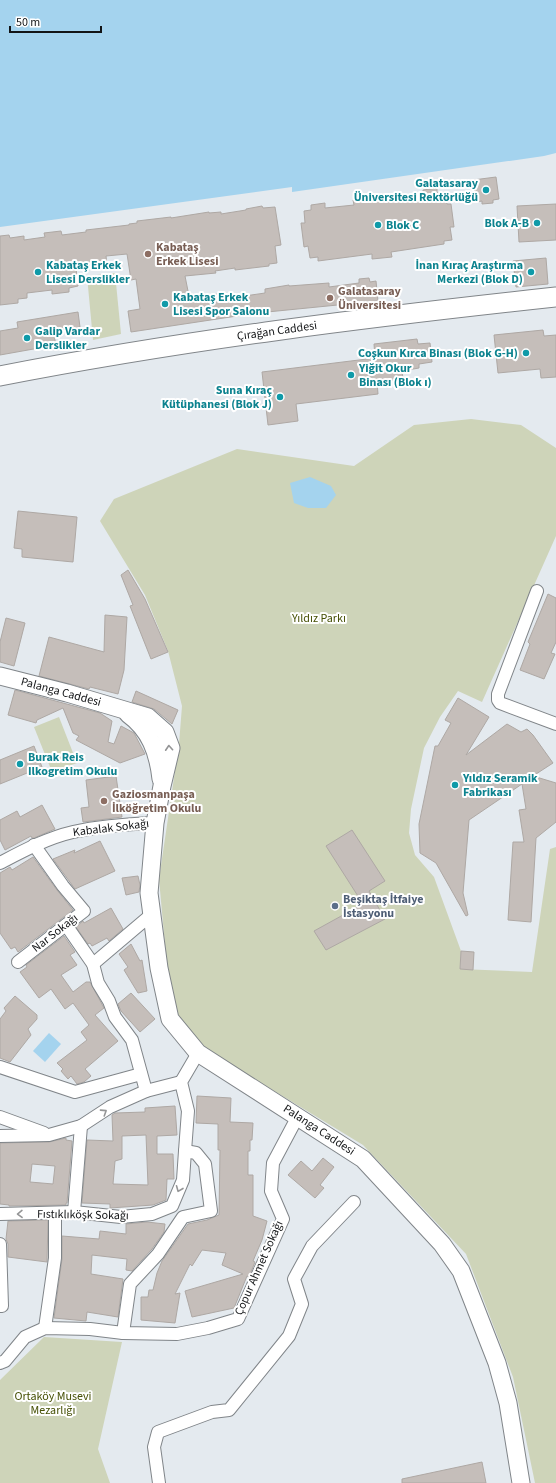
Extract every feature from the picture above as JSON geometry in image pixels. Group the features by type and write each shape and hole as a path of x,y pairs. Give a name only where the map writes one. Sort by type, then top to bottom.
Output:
{"main road":[{"name":"Çırağan Caddesi","path":"0,376 109,356 337,322 556,297"},
{"name":"Palanga Caddesi","path":"0,676 67,693 121,709 138,721 148,735 159,760 162,786 155,823 149,892 159,968 170,1019 198,1053 363,1159 442,1244 461,1271 497,1363 508,1402 521,1483"}],"street":[{"path":"536,591 498,694 498,700 500,703 556,724"},
{"name":"Kabalak Sokağı","path":"0,863 34,845 73,832 131,824 155,823"},
{"name":"Nar Sokağı","path":"18,962 84,911 62,886 34,845"},
{"path":"92,964 152,914"},
{"path":"66,925 92,964 98,983 109,1001 115,1017 132,1040 146,1091"},
{"path":"0,1136 49,1135 81,1126 110,1107 146,1091 182,1082 198,1053"},
{"path":"0,1067 75,1092 141,1074"},
{"name":"Fıstıklıköşk Sokağı","path":"0,1214 55,1214 74,1212 121,1217 152,1214 172,1206 183,1180 188,1111 182,1082"},
{"name":"Çopur Ahmet Sokağı","path":"0,1363 5,1361 25,1337 45,1328 90,1329 123,1333 177,1334 208,1328 238,1319 283,1219 271,1191 272,1163 298,1116"},
{"path":"0,1117 49,1135"},
{"path":"74,1212 81,1126"},
{"path":"123,1333 130,1284 158,1254 183,1217 210,1211 205,1164 196,1153 185,1151"},
{"path":"160,1483 154,1447 158,1432 212,1412 229,1410 289,1336 302,1304 294,1279 312,1246 354,1202"},
{"path":"45,1328 55,1258 55,1214"},
{"path":"0,1244 1,1306"}],"green space":[{"path":"115,273 121,334 93,340 87,276"},
{"name":"Yıldız Parkı","path":"471,419 521,425 556,448 556,536 482,702 458,691 440,717 424,748 411,809 409,833 415,855 434,877 461,951 460,969 532,972 550,849 556,847 556,1483 535,1483 513,1377 466,1254 363,1145 205,1049 186,1031 177,1013 168,978 159,879 179,744 182,706 168,651 145,595 100,521 114,499 237,449 354,466 414,425"},
{"path":"59,717 77,763 52,772 34,727"},
{"name":"Ortaköy Musevi Mezarlığı","path":"44,1337 122,1342 98,1449 110,1483 0,1483 0,1380"}],"water":[{"path":"0,0 556,0 556,153 544,156 292,192 292,187 0,227"},
{"path":"310,477 331,486 336,495 326,508 308,508 294,503 290,483"},
{"path":"49,1033 61,1044 45,1062 33,1051"}],"building":[{"name":"Galatasaray Üniversitesi Rektörlüğü","path":"496,177 499,199 493,200 493,203 482,204 482,201 476,202 473,180"},
{"name":"Blok C","path":"437,188 437,193 445,192 447,204 451,204 454,227 450,227 452,240 444,241 444,244 391,252 392,257 372,259 372,254 318,261 318,257 310,258 308,246 304,247 301,223 305,223 304,211 311,210 311,205 325,203 325,208 354,205 353,200 364,199 364,196 383,194 383,196 395,195 395,199 423,195 423,190"},
{"name":"Blok A-B","path":"556,204 556,240 519,242 517,206"},
{"path":"262,206 263,208 275,207 281,245 275,246 277,263 269,264 269,266 235,270 235,268 215,271 216,273 185,276 189,296 218,294 218,297 237,294 238,297 265,293 265,289 289,285 329,283 329,287 359,283 359,279 369,278 370,282 376,281 378,301 257,313 131,332 128,311 140,309 136,279 131,280 127,254 106,256 107,265 76,268 78,286 69,288 69,292 52,294 52,290 27,293 27,298 18,299 18,303 0,305 0,236 9,235 10,238 24,236 24,240 45,237 44,233 61,231 62,235 86,232 86,230 129,225 137,223 137,221 171,218 209,212 221,212 221,214"},
{"name":"İnan Kıraç Araştırma Merkezi (Blok D)","path":"546,258 548,284 516,287 513,261"},
{"name":"Galip Vardar Derslikler","path":"78,312 80,327 53,331 56,345 0,355 0,331 18,328 17,322"},
{"name":"Coşkun Kırca Binası (Blok G-H)","path":"543,330 544,336 556,335 556,377 541,378 540,369 498,373 494,335"},
{"name":"Yiğit Okur Binası (Blok ı)","path":"417,339 418,344 430,343 432,362 419,364 419,368 402,371 403,379 377,382 378,394 296,404 298,421 268,425 262,372 375,358 374,344"},
{"path":"18,511 77,517 73,562 22,557 22,549 14,548"},
{"path":"128,570 145,599 168,652 151,659 130,606 133,605 121,575"},
{"path":"548,594 556,598 556,642 551,653 555,654 544,679 520,670 530,644 528,642"},
{"path":"105,615 127,617 124,670 118,694 90,687 89,689 39,676 49,637 104,652"},
{"path":"6,618 25,623 14,666 0,662 0,642"},
{"path":"15,690 100,713 112,721 108,742 114,744 121,726 134,733 145,754 120,763 76,740 79,736 73,733 63,708 37,720 36,723 8,715"},
{"path":"136,691 178,710 172,724 154,709 132,702"},
{"path":"458,698 489,717 466,755 507,724 521,732 527,729 553,763 533,776 556,783 556,822 536,838 531,922 508,920 513,842 524,842 519,810 526,809 522,784 469,820 463,893 468,915 466,916 436,863 420,853 419,824 435,746 438,746 451,723 445,720"},
{"name":"Burak Reis Ilkogretim Okulu","path":"34,746 42,767 0,784 0,760"},
{"path":"116,776 122,817 83,822 81,808 89,807 86,780"},
{"path":"42,805 55,829 34,838 31,836 5,850 0,840 0,820 17,811 20,817"},
{"path":"352,830 385,881 369,891 385,919 326,950 314,931 363,904 326,846"},
{"path":"100,841 115,871 75,889 53,859 75,850 74,853"},
{"path":"33,857 73,910 18,952 15,947 11,949 0,933 0,873 10,867 12,870"},
{"path":"138,876 140,885 139,892 126,895 122,878"},
{"path":"111,908 123,929 109,941 107,938 92,946 90,943 88,944 76,927 83,921 84,923"},
{"path":"64,936 75,952 70,955 77,965 61,975 73,992 86,982 90,982 104,1008 95,1015 118,1041 85,1069 91,1076 84,1082 77,1084 71,1076 68,1079 61,1071 63,1069 57,1063 87,1040 81,1032 89,1025 73,1003 65,1009 51,989 39,998 20,972 27,967 26,965"},
{"path":"131,944 140,961 142,960 147,991 138,993 124,970 128,967 119,954"},
{"path":"461,951 474,952 473,970 460,969"},
{"path":"131,993 155,1019 140,1032 121,1011 118,1004"},
{"path":"15,996 37,1015 37,1019 28,1029 31,1035 10,1062 0,1058 0,1019 6,1011 4,1008"},
{"path":"197,1096 231,1098 230,1122 253,1123 252,1140 250,1140 250,1151 248,1151 248,1175 253,1175 253,1216 267,1221 262,1240 253,1261 255,1262 249,1277 247,1276 234,1308 192,1317 185,1291 243,1274 222,1265 226,1253 202,1250 192,1266 190,1264 175,1294 180,1293 175,1323 141,1320 141,1297 148,1297 149,1290 153,1290 157,1273 162,1261 188,1224 207,1220 219,1215 220,1150 218,1150 218,1124 196,1123"},
{"path":"175,1106 177,1135 157,1136 157,1154 173,1154 174,1179 167,1179 166,1200 153,1205 110,1208 110,1204 82,1203 87,1140 113,1141 112,1115 115,1113 145,1112 145,1108","holes":["146,1135 148,1185 113,1184 115,1161 122,1159 122,1136"]},
{"path":"66,1138 66,1140 72,1141 66,1205 9,1206 0,1204 0,1143 49,1142","holes":["32,1164 55,1166 53,1184 30,1182"]},
{"path":"323,1158 334,1167 320,1185 324,1188 315,1198 288,1175 301,1161 312,1171"},
{"path":"48,1220 47,1262 8,1257 8,1244 6,1239 8,1221"},
{"path":"147,1222 165,1224 164,1232 152,1249 132,1271 126,1270 127,1259 92,1255 91,1274 123,1279 118,1317 87,1312 86,1321 54,1318 62,1259 62,1236 99,1239 100,1231 126,1234 126,1224"},
{"path":"482,1462 486,1483 402,1483 402,1479"}],"place":[{"name":"Galatasaray Üniversitesi Rektörlüğü","path":"486,190"},
{"name":"Blok A-B","path":"537,223"},
{"name":"Blok C","path":"378,225"},
{"name":"Kabataş Erkek Lisesi","path":"148,254"},
{"name":"Kabataş Erkek Lisesi Derslikler","path":"38,272"},
{"name":"İnan Kıraç Araştırma Merkezi (Blok D)","path":"531,272"},
{"name":"Galatasaray Üniversitesi","path":"330,298"},
{"name":"Kabataş Erkek Lisesi Spor Salonu","path":"165,304"},
{"name":"Galip Vardar Derslikler","path":"27,338"},
{"name":"Coşkun Kırca Binası (Blok G-H)","path":"526,353"},
{"name":"Yiğit Okur Binası (Blok ı)","path":"351,375"},
{"name":"Suna Kıraç Kütüphanesi (Blok J)","path":"280,397"},
{"name":"Burak Reis Ilkogretim Okulu","path":"20,764"},
{"name":"Yıldız Seramik Fabrikası","path":"455,785"},
{"name":"Gaziosmanpaşa İlköğretim Okulu","path":"104,801"},
{"name":"Beşiktaş İtfaiye İstasyonu","path":"335,906"}]}
